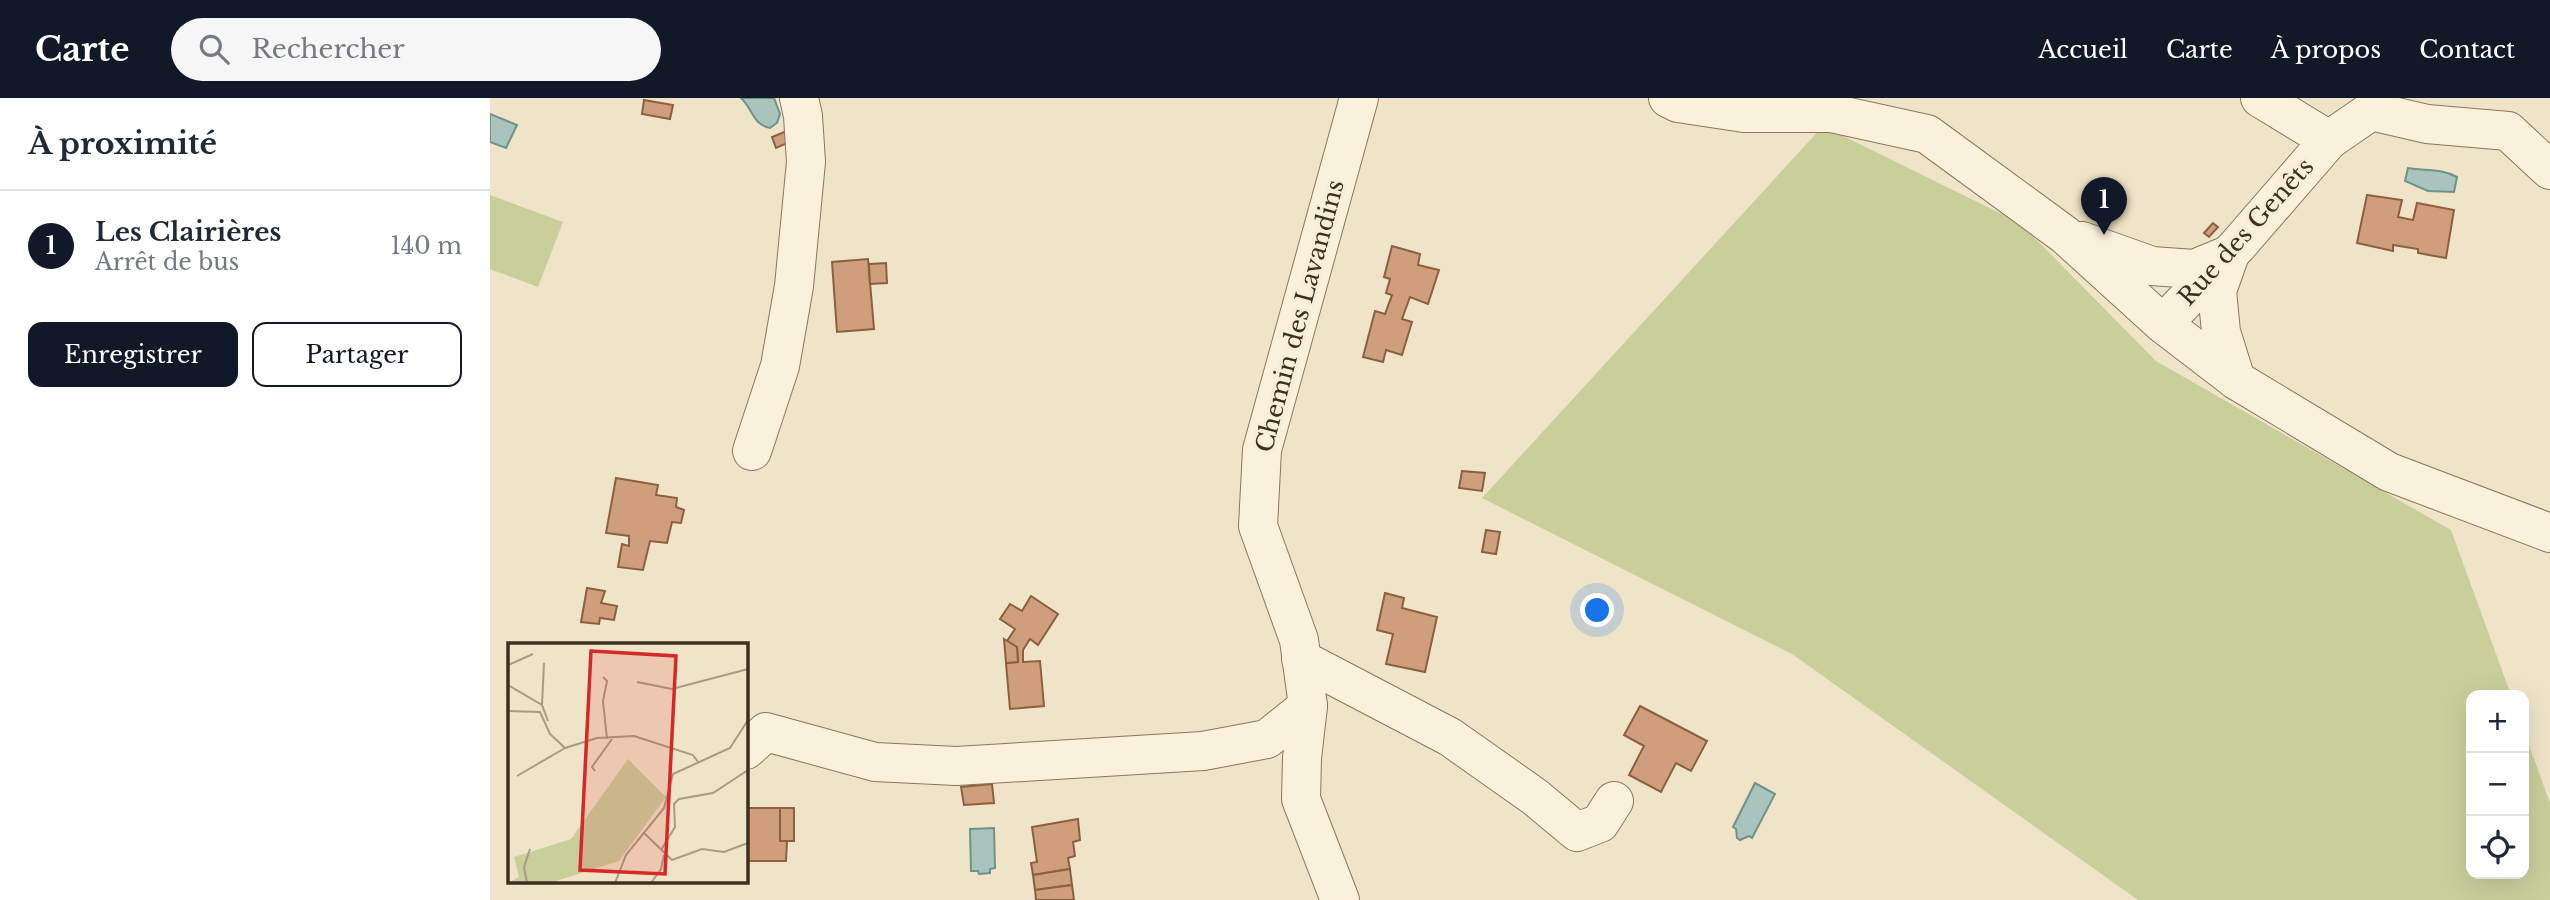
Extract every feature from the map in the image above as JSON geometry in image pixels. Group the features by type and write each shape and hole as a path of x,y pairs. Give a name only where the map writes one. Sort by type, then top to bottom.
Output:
{"street":[{"path":"752,451 780,366 794,286 806,162 799,98"},
{"name":"Chemin des Lavandins","path":"1340,900 1301,799 1308,706 1301,659 1298,640 1258,526 1262,450 1359,98"},
{"path":"1668,98 1678,103 1744,113 1831,114 1927,135 2065,235 2163,324 2236,380 2389,472 2550,533"},
{"name":"Rue des Genêts","path":"2260,98 2329,140"},
{"path":"2374,104 2427,124 2508,131 2550,170"},
{"name":"Rue des Genêts","path":"2163,324 2230,254 2329,140 2374,104"},
{"path":"2065,235 2152,266 2194,269 2230,254"},
{"path":"2230,254 2217,291 2221,332 2236,380"},
{"path":"1301,659 1450,737 1535,797 1577,832 1600,823 1614,801"},
{"path":"747,749 766,732 875,762 956,766 1203,751 1267,739 1308,706"}],"green space":[{"path":"1823,126 2020,223 2156,361 2451,530 2509,690 2466,690 2466,879 2529,879 2529,745 2550,803 2550,900 2138,900 1792,654 1482,498"},
{"path":"490,195 563,222 538,287 490,269"}],"water":[{"path":"741,98 774,98 780,114 777,123 770,128 764,126 756,120"},
{"path":"490,114 517,125 506,148 490,142"},
{"path":"2408,168 2439,171 2457,177 2454,192 2428,191 2405,181"},
{"path":"1755,783 1775,794 1752,838 1749,836 1740,840 1733,827"},
{"path":"994,828 995,868 990,869 990,873 979,874 978,871 971,871 970,829"}],"building":[{"path":"644,100 673,105 670,119 642,114"},
{"path":"796,127 799,138 776,148 772,137"},
{"path":"2367,195 2402,200 2398,217 2413,220 2417,203 2454,210 2446,258 2418,253 2418,249 2393,245 2393,251 2357,243"},
{"path":"2213,223 2218,227 2209,237 2204,233"},
{"path":"1392,246 1420,254 1418,265 1439,270 1428,304 1410,297 1402,319 1412,322 1402,355 1386,350 1383,362 1363,357 1375,311 1385,314 1392,295 1386,293 1390,279 1384,277"},
{"path":"868,259 874,329 837,332 832,262"},
{"path":"886,263 887,283 870,284 869,264"},
{"path":"1462,471 1485,473 1482,491 1459,488"},
{"path":"616,478 658,485 656,495 677,498 676,507 684,510 681,523 672,522 667,543 650,541 643,570 618,567 622,544 629,546 629,536 606,533"},
{"path":"1486,530 1500,532 1496,554 1482,552"},
{"path":"587,588 605,591 601,603 617,606 614,620 600,618 599,624 581,622"},
{"path":"1385,593 1404,598 1402,608 1437,617 1425,672 1386,664 1393,634 1377,630"},
{"path":"1031,596 1058,614 1038,645 1030,639 1023,650 1023,662 1040,661 1044,706 1010,709 1006,663 1018,662 1017,647 1007,641 1015,629 1000,619 1010,604 1022,611"},
{"path":"1004,639 1017,647 1018,662 1006,663"},
{"path":"1640,706 1707,741 1691,771 1676,763 1661,792 1629,775 1644,746 1624,735"},
{"path":"992,784 994,803 964,805 961,787"},
{"path":"747,808 780,808 780,841 787,841 786,861 747,861"},
{"path":"780,808 794,808 794,841 780,841"},
{"path":"1078,819 1080,840 1073,842 1075,856 1068,858 1070,869 1033,875 1031,863 1037,862 1032,827"},
{"path":"1070,869 1072,885 1035,890 1033,875"},
{"path":"1072,885 1074,900 1036,900 1035,890"}],"place":[{"name":"Les Clairières","path":"2104,235"}]}
